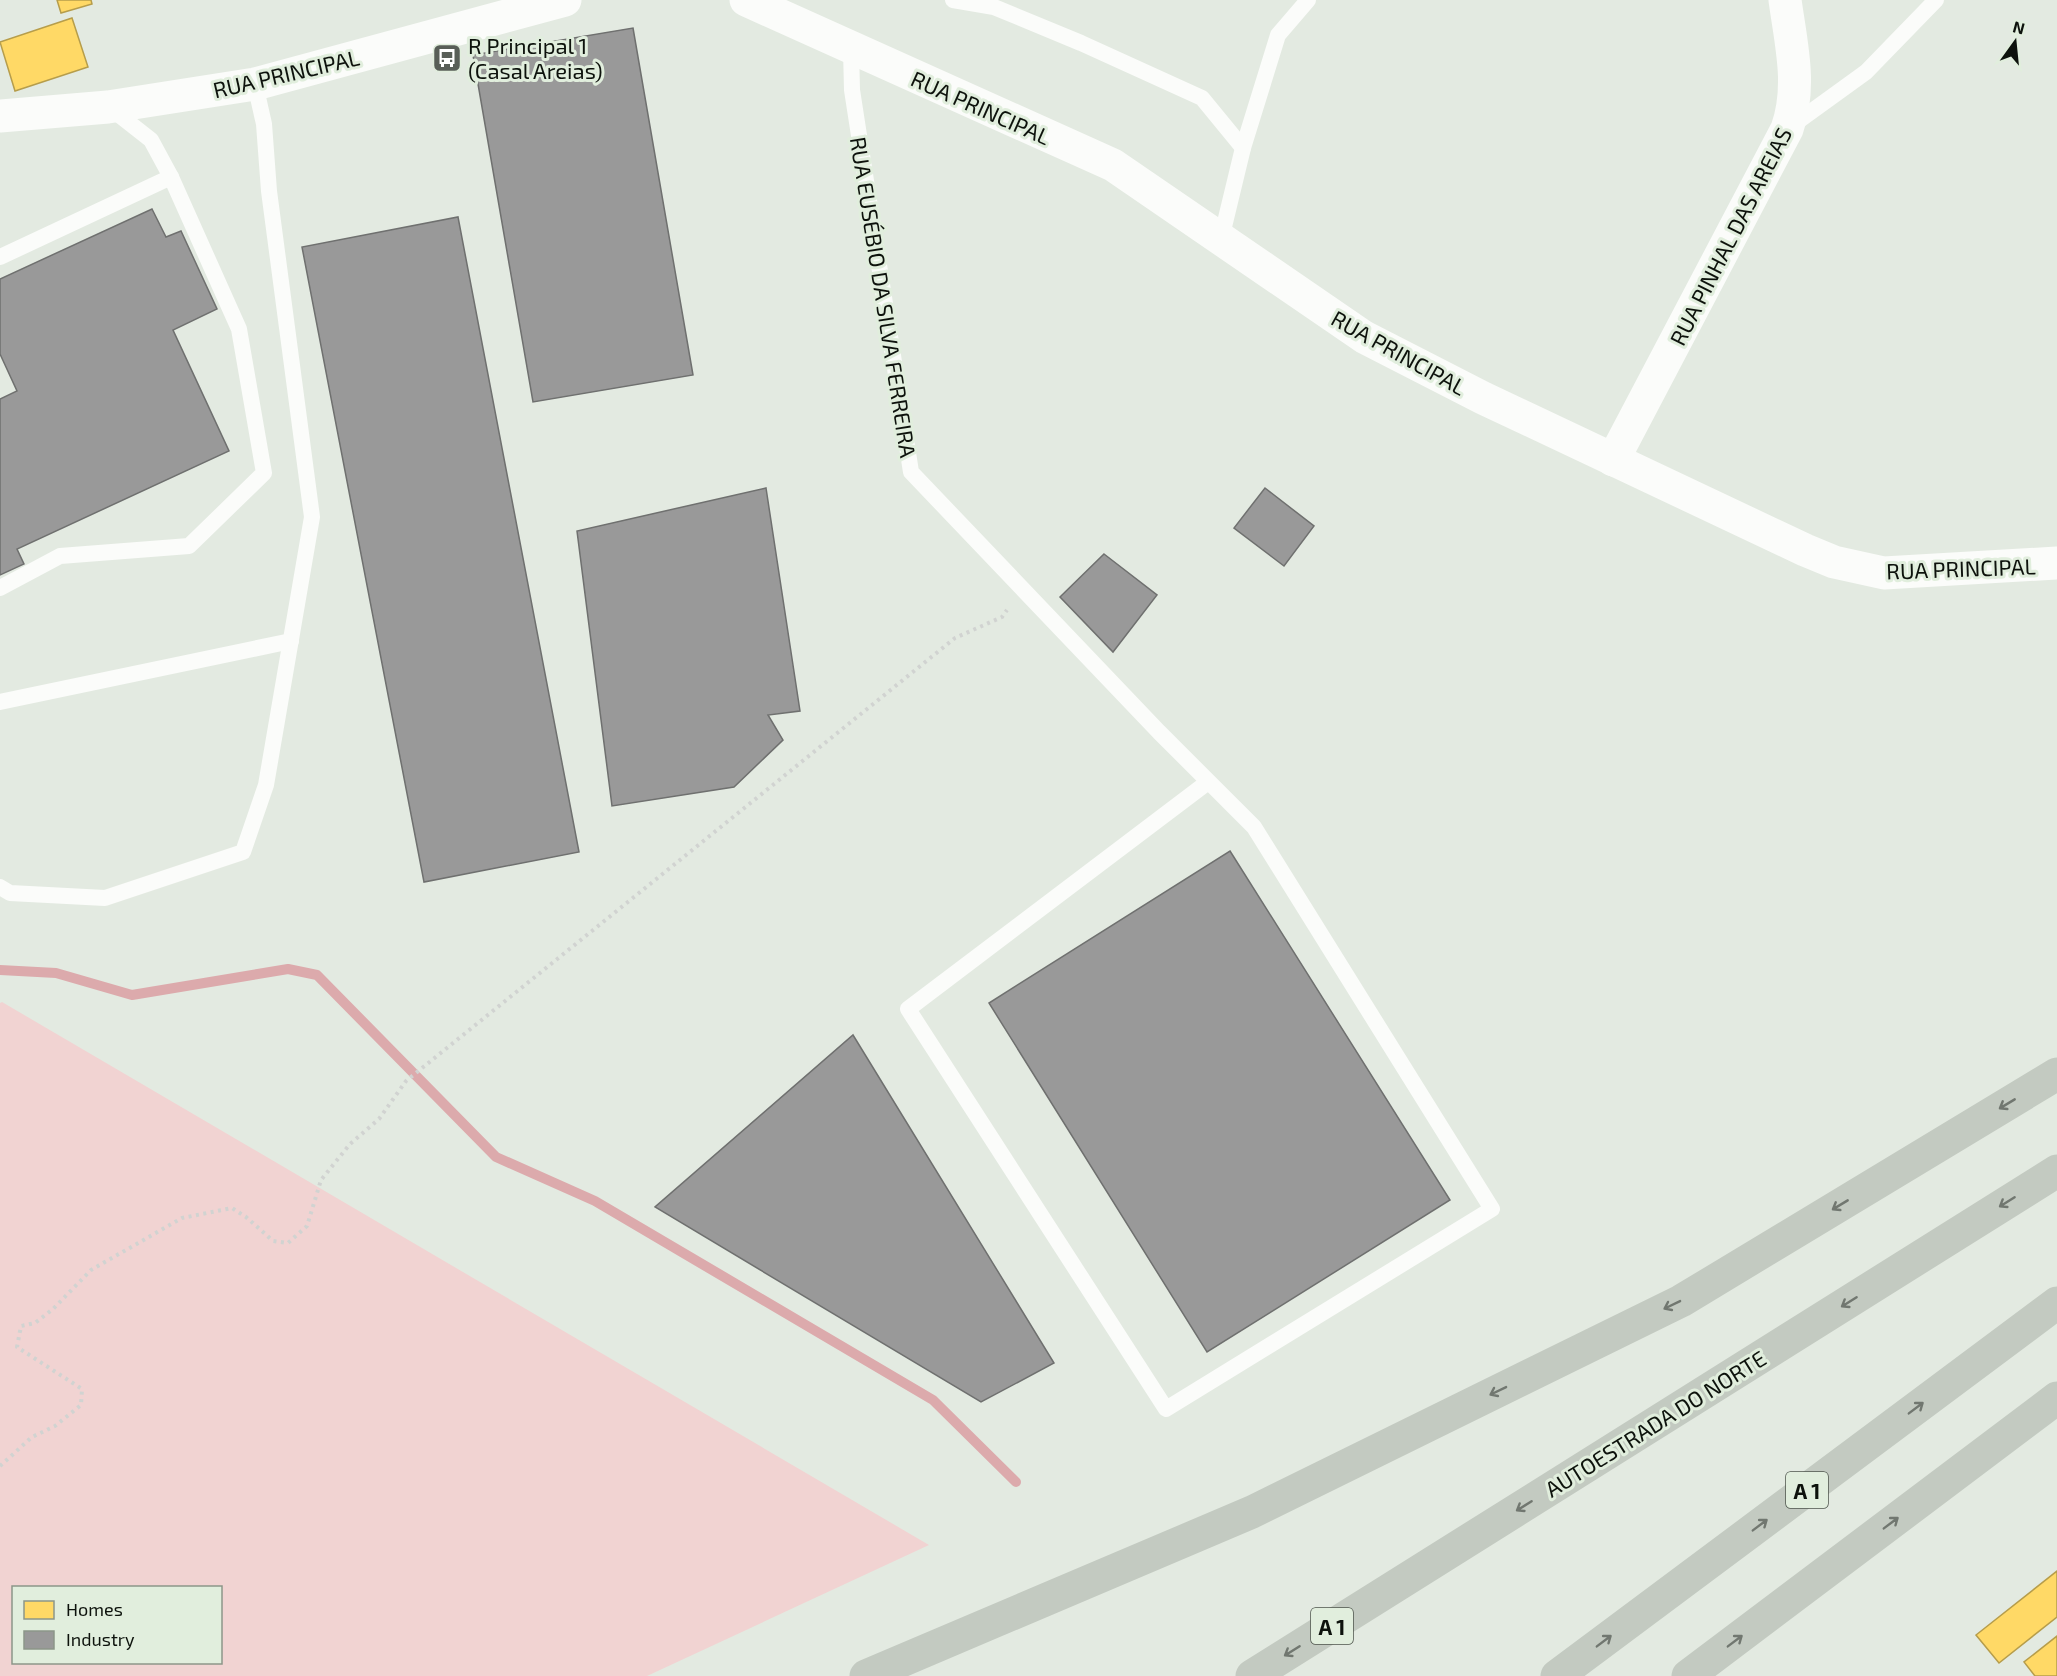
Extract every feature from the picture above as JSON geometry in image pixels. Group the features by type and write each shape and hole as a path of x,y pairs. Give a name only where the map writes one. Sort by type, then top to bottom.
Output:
{"highway":[{"path":"866,1676 1252,1512 1681,1301 2057,1074"},
{"name":"AUTOESTRADA DO NORTE","path":"1252,1676 2057,1171"},
{"name":"A 1","path":"1557,1676 2057,1303"},
{"path":"1688,1676 2057,1398"}],"street":[{"name":"RUA PRINCIPAL","path":"0,116 108,107 255,84 566,0"},
{"name":"RUA PRINCIPAL","path":"746,0 1113,165 1364,337 1483,398 1805,550 1834,562 1884,573 2057,563"},
{"name":"RUA PINHAL DAS AREIAS","path":"1613,460 1787,129 1792,113 1796,82 1785,0"}],"lane":[{"path":"953,0 994,7 1081,43 1202,98 1243,148"},
{"path":"1221,239 1243,148 1278,35 1308,0"},
{"path":"1787,129 1866,72 1936,0"},
{"name":"RUA EUSÉBIO DA SILVA FERREIRA","path":"851,49 852,90 911,472 1208,782 1254,827 1491,1209 1166,1408 908,1010 1208,782"},
{"path":"0,887 10,893 105,898 243,852 266,785 312,517 269,191 264,124 255,84"},
{"path":"0,588 60,556 189,546 264,473 240,329 171,177 151,140 108,107"},
{"path":"0,257 171,177"},
{"path":"0,702 291,641"}],"path":[{"path":"0,1466 32,1437 55,1426 81,1405 82,1389 17,1347 21,1326 34,1323 53,1310 91,1270 182,1218 232,1208 273,1241 288,1243 307,1226 321,1180 350,1144 379,1119 406,1081 955,638 1002,617 1022,589"}],"shaded area":[{"path":"2,1002 929,1545 647,1676 0,1676 0,1003"}],"building: Homes":[{"path":"57,0 91,0 92,4 61,13"},
{"path":"72,18 88,67 15,91 0,42"},
{"path":"2057,1571 2057,1617 1999,1663 1976,1635"},
{"path":"2057,1636 2057,1676 2035,1676 2024,1662"}],"building: Industry":[{"path":"633,28 693,375 533,402 473,55"},
{"path":"152,209 166,237 181,231 217,309 173,330 229,451 17,549 24,564 0,575 0,399 17,391 0,354 0,279"},
{"path":"458,217 579,852 424,882 302,247"},
{"path":"766,488 800,711 768,715 783,740 734,787 612,806 577,531"},
{"path":"1265,488 1314,526 1284,566 1234,528"},
{"path":"1104,554 1157,595 1113,652 1060,597"},
{"path":"1230,851 1450,1200 1207,1352 989,1003"},
{"path":"853,1035 1054,1363 981,1402 655,1207"}],"waterway":[{"path":"0,970 56,973 132,995 288,969 317,975 496,1157 595,1201 933,1400 1016,1482"}],"place":[{"name":"R Principal 1 (Casal Areias)","path":"447,58"}]}
